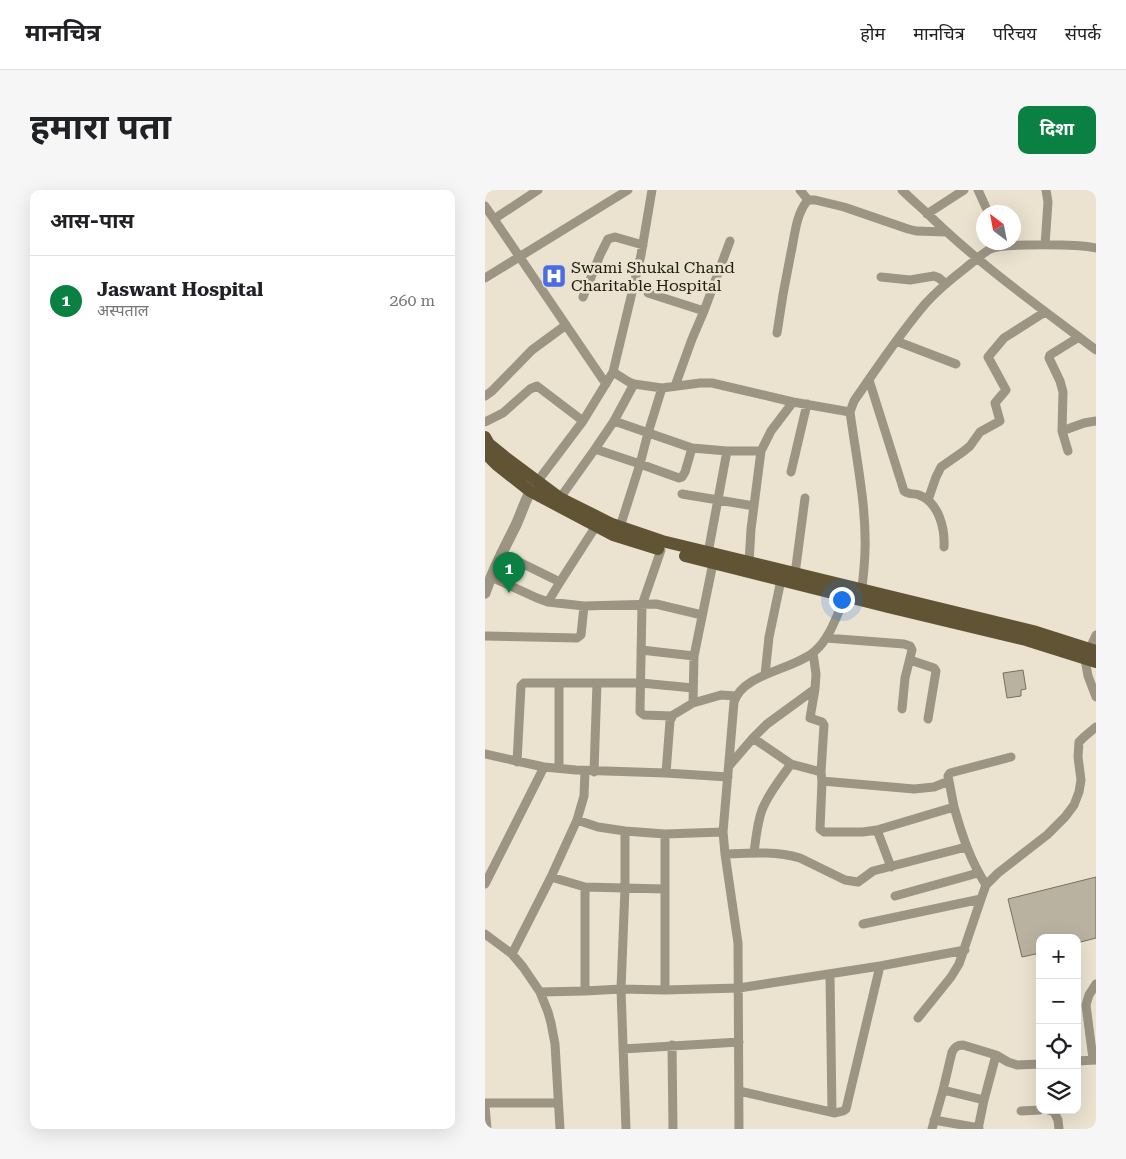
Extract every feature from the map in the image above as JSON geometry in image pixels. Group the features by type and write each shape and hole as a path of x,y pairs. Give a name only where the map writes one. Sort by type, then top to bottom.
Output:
{"main road":[{"path":"485,437 489,444 505,457 533,486 619,527 781,580 860,595 1026,640 1091,655"},
{"path":"485,453 497,466 613,535 661,550 749,562 795,574 846,592"}],"street":[{"path":"494,219 538,190"},
{"path":"485,278 628,190"},
{"path":"485,593 501,553 533,486 583,421 613,372 643,245 652,190"},
{"path":"800,190 808,200"},
{"path":"903,190 946,232 977,258 1096,350"},
{"path":"927,214 964,190"},
{"path":"978,190 985,205"},
{"path":"1045,245 1048,202 1046,190"},
{"path":"808,200 843,207 907,229 946,232"},
{"path":"777,333 799,216 808,200"},
{"path":"485,206 606,384"},
{"path":"583,297 608,239 615,237 643,245"},
{"path":"675,386 691,339 730,241"},
{"path":"1021,245 1088,246 1096,248"},
{"path":"860,595 866,531 849,412 854,401 896,341 927,302 977,258 990,250"},
{"path":"881,277 909,280 934,276 946,284"},
{"path":"648,293 704,310"},
{"path":"928,500 941,467 970,446 980,432 1000,421 995,403 1006,390 988,357 1004,338 1045,312"},
{"path":"485,396 532,350 566,324"},
{"path":"1068,451 1063,431 1062,386 1049,358 1050,355 1079,337"},
{"path":"896,341 956,364"},
{"path":"613,372 634,384 662,388 712,383 793,402 849,412"},
{"path":"869,380 904,491 908,494 919,495 928,500 935,508 939,515 945,541 944,547"},
{"path":"560,498 614,421 634,384"},
{"path":"485,422 503,412 530,389 537,386 583,421"},
{"path":"619,527 662,388"},
{"path":"749,562 761,451 771,431 793,402"},
{"path":"791,472 807,404"},
{"path":"614,421 692,448 761,451"},
{"path":"1063,431 1096,421"},
{"path":"595,449 676,477 682,477 692,448"},
{"path":"693,704 694,656 727,451"},
{"path":"682,494 754,506"},
{"path":"795,574 805,498"},
{"path":"548,602 596,526"},
{"path":"661,550 642,605 640,710 644,715 672,716"},
{"path":"501,553 560,582"},
{"path":"491,577 548,602 584,606 660,604 702,615"},
{"path":"765,675 769,637 781,580"},
{"path":"739,1129 739,943 723,832 734,702 736,696 745,687 765,675 813,653 821,646 846,592"},
{"path":"485,636 579,637 582,633 584,606"},
{"path":"1096,635 1091,655 1090,682 1096,697"},
{"path":"826,638 910,646 912,650 904,683 902,709"},
{"path":"641,650 694,656"},
{"path":"813,653 816,674 809,717 824,724 820,829 823,831 863,832 877,830 954,807"},
{"path":"910,660 934,668 937,671 928,719"},
{"path":"517,762 522,685 524,683 641,683 693,688"},
{"path":"559,683 559,768"},
{"path":"512,954 577,820 589,771 597,684"},
{"path":"729,766 767,724 815,689"},
{"path":"666,772 672,716 693,704 716,696 736,696"},
{"path":"918,1018 959,964 986,885 998,873 1047,835 1074,805 1081,780 1078,757 1079,742 1096,727"},
{"path":"753,738 791,764 821,776 914,789 934,787 949,781"},
{"path":"485,754 544,767 589,771 666,772 728,777"},
{"path":"986,885 966,847 954,807 948,776 952,772 1011,757"},
{"path":"754,852 758,822 762,809 791,764"},
{"path":"485,884 544,767"},
{"path":"577,820 598,827 625,831 665,834 723,832"},
{"path":"877,830 891,867"},
{"path":"625,831 621,989 626,1129"},
{"path":"665,834 665,990"},
{"path":"725,854 754,852 800,858 853,882 861,881 873,871 966,847"},
{"path":"895,896 978,873"},
{"path":"551,877 585,887 664,889"},
{"path":"585,887 585,992"},
{"path":"863,924 981,899"},
{"path":"485,934 512,954 523,967 540,992 548,1012 555,1044 560,1129"},
{"path":"540,992 739,988 830,975 965,950"},
{"path":"739,1091 832,1112 843,1112 846,1109 880,966"},
{"path":"830,975 832,1112"},
{"path":"1081,1061 1094,1060 1086,1005 1089,995 1096,984"},
{"path":"623,1049 739,1042"},
{"path":"672,1045 673,1129"},
{"path":"996,1055 978,1128 933,1124 952,1052 955,1047 963,1045 996,1055 1017,1065 1036,1064"},
{"path":"943,1090 984,1100"},
{"path":"487,1129 485,1104 558,1103"},
{"path":"1021,1111 1036,1110"},
{"path":"1056,1114 1059,1129"}],"building":[{"path":"556,267 564,281 553,288 545,274"},
{"path":"1023,670 1026,689 1021,690 1021,696 1007,698 1003,673"},
{"path":"1096,877 1096,938 1081,942 1081,934 1036,934 1036,954 1022,957 1008,899"}],"place":[{"name":"Swami Shukal Chand Charitable Hospital","path":"554,276"},
{"name":"Jaswant Hospital","path":"509,593"}]}
